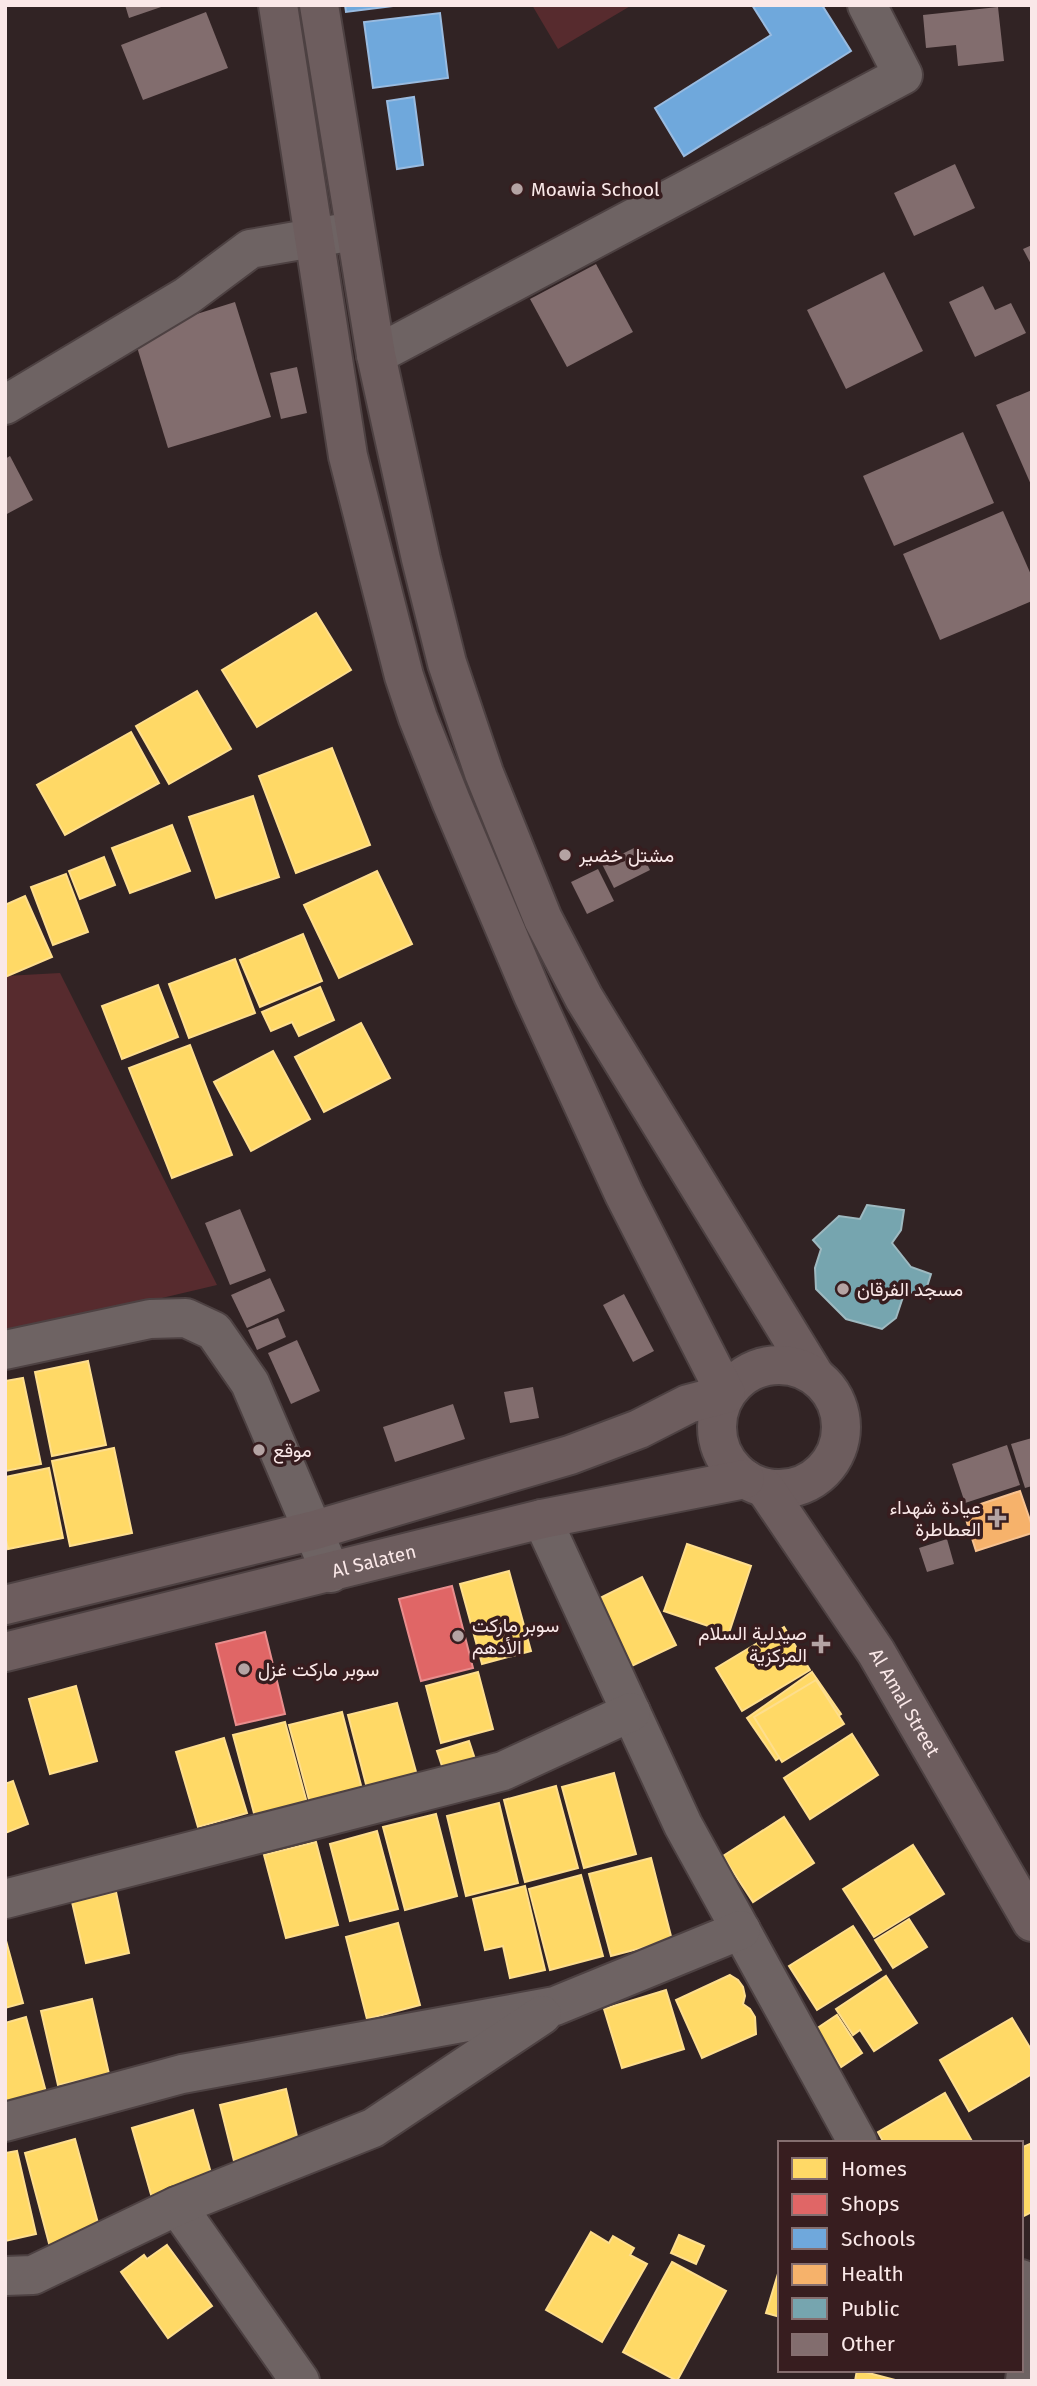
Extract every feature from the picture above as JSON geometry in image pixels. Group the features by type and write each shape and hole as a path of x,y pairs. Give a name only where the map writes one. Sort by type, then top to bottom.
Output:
{"main road":[{"path":"278,5 348,456 404,676 418,718 533,995 624,1194 726,1394"},
{"path":"319,5 376,355 447,663 484,773 543,919 584,998 814,1376 830,1391 839,1410 836,1452 825,1471 808,1483 787,1489 755,1484 731,1466 721,1450 716,1431 719,1411 726,1394 739,1379 756,1369 775,1365 794,1367 814,1376"},
{"path":"5,1605 314,1530 570,1455 639,1429 688,1404 726,1394"},
{"name":"Al Salaten","path":"5,1652 542,1519 755,1484"},
{"name":"Al Amal Street","path":"755,1484 876,1651 1032,1922"}],"street":[{"path":"376,355 903,75 867,5"},
{"path":"5,405 187,296 250,248 354,231"},
{"path":"5,1350 150,1319 186,1318 214,1331 250,1383 331,1573"},
{"path":"542,1519 683,1825 857,2141"},
{"path":"5,1899 503,1771 631,1712"},
{"path":"5,2276 33,2275 177,2206 373,2127 555,2006 741,1930"},
{"path":"5,2122 182,2074 555,2006"},
{"path":"177,2206 300,2381"},
{"path":"1025,2381 1032,2317"}],"shaded area":[{"path":"532,5 632,5 558,49"},
{"path":"60,973 217,1285 5,1335 5,976"}],"building: Homes":[{"path":"316,613 351,670 257,727 222,670"},
{"path":"197,691 231,749 169,784 136,726"},
{"path":"131,732 159,783 65,835 37,785"},
{"path":"332,748 370,845 296,873 259,776"},
{"path":"253,796 279,877 216,898 189,817"},
{"path":"172,825 190,871 130,893 112,848"},
{"path":"104,857 115,885 80,899 69,871"},
{"path":"377,871 412,944 339,978 304,905"},
{"path":"66,874 88,932 53,945 31,887"},
{"path":"25,896 52,957 5,977 5,905"},
{"path":"303,934 322,981 260,1007 240,960"},
{"path":"235,959 255,1013 189,1038 169,984"},
{"path":"158,985 178,1037 122,1059 102,1006"},
{"path":"320,987 334,1020 299,1036 292,1022 271,1031 262,1012"},
{"path":"361,1023 390,1078 324,1112 295,1057"},
{"path":"190,1045 232,1155 172,1178 129,1068"},
{"path":"273,1051 310,1119 251,1151 214,1082"},
{"path":"88,1361 106,1445 52,1456 35,1372"},
{"path":"23,1378 41,1464 5,1471 5,1381"},
{"path":"114,1448 132,1533 70,1546 52,1461"},
{"path":"49,1468 63,1538 8,1549 5,1536 5,1477"},
{"path":"687,1544 751,1566 729,1633 664,1611"},
{"path":"509,1571 531,1651 482,1664 460,1584"},
{"path":"642,1577 676,1645 619,1672 586,1605"},
{"path":"784,1627 810,1670 742,1711 716,1668"},
{"path":"478,1672 493,1729 441,1743 426,1686"},
{"path":"812,1672 841,1714 776,1760 747,1718"},
{"path":"816,1680 844,1724 782,1762 754,1717"},
{"path":"76,1686 97,1761 50,1774 29,1699"},
{"path":"397,1703 418,1779 368,1792 348,1715"},
{"path":"342,1712 363,1793 311,1807 289,1725"},
{"path":"285,1722 307,1803 255,1817 233,1735"},
{"path":"852,1734 878,1775 810,1819 784,1778"},
{"path":"224,1738 247,1813 198,1827 176,1752"},
{"path":"469,1741 476,1762 444,1772 437,1751"},
{"path":"614,1773 636,1854 584,1868 562,1787"},
{"path":"13,1781 28,1824 5,1833 5,1784"},
{"path":"556,1786 578,1868 525,1882 504,1800"},
{"path":"499,1803 518,1883 466,1896 447,1816"},
{"path":"436,1814 457,1896 405,1910 383,1827"},
{"path":"784,1817 814,1863 753,1902 723,1856"},
{"path":"377,1831 398,1909 350,1921 330,1844"},
{"path":"316,1842 338,1925 286,1938 264,1855"},
{"path":"913,1845 944,1894 874,1937 843,1889"},
{"path":"651,1858 672,1940 611,1956 589,1874"},
{"path":"581,1875 603,1956 550,1970 529,1889"},
{"path":"525,1886 545,1970 510,1978 503,1946 485,1950 473,1899"},
{"path":"116,1892 129,1953 86,1963 72,1902"},
{"path":"909,1919 927,1947 893,1968 875,1940"},
{"path":"398,1923 420,2005 367,2019 346,1937"},
{"path":"853,1926 881,1970 817,2010 789,1966"},
{"path":"5,1937 23,2003 5,2008"},
{"path":"730,1975 743,1987 743,2004 755,2017 756,2034 702,2058 676,2000"},
{"path":"886,1976 917,2023 874,2051 860,2030 853,2035 836,2009"},
{"path":"666,1990 684,2049 622,2068 604,2009"},
{"path":"92,1999 109,2074 58,2085 41,2011"},
{"path":"837,2015 862,2053 841,2067 816,2029"},
{"path":"26,2017 46,2092 5,2103 5,2023"},
{"path":"1012,2018 1032,2051 1032,2074 969,2111 940,2060"},
{"path":"286,2089 299,2145 234,2161 220,2105"},
{"path":"945,2093 972,2141 883,2141 878,2132"},
{"path":"193,2110 213,2180 152,2198 132,2128"},
{"path":"75,2139 101,2234 50,2247 25,2153"},
{"path":"1032,2143 1032,2212 1024,2216 1023,2214 1023,2147"},
{"path":"17,2151 36,2234 5,2241 5,2153"},
{"path":"591,2232 609,2243 613,2236 634,2248 630,2255 647,2264 602,2342 546,2310"},
{"path":"679,2235 704,2246 696,2264 671,2253"},
{"path":"167,2245 212,2306 168,2338 121,2272 144,2255 147,2259"},
{"path":"672,2262 726,2291 677,2381 623,2352"},
{"path":"778,2274 778,2316 766,2313"},
{"path":"857,2372 865,2372 899,2381 855,2381"}],"building: Shops":[{"path":"452,1586 473,1668 421,1681 399,1599"},
{"path":"265,1632 285,1714 236,1725 216,1644"}],"building: Schools":[{"path":"345,5 401,5 346,12"},
{"path":"752,5 822,5 851,51 684,156 655,108 771,35"},
{"path":"440,13 448,78 373,88 364,22"},
{"path":"414,97 423,165 397,169 387,101"}],"building: Health":[{"name":"عيادة شهداء العطاطرة","path":"1020,1491 1032,1533 976,1551 963,1510"}],"building: Public":[{"path":"867,1205 904,1210 901,1230 892,1243 911,1267 931,1274 924,1296 905,1291 896,1318 882,1329 846,1319 816,1289 815,1268 821,1249 813,1240 839,1216 860,1219"}],"building: Other":[{"path":"125,5 164,5 164,6 129,18"},
{"path":"998,7 1004,61 958,66 956,45 926,48 923,15"},
{"path":"206,12 228,68 143,100 121,45"},
{"path":"955,164 975,208 914,236 894,193"},
{"path":"1032,245 1032,266 1023,249"},
{"path":"596,264 633,332 567,367 530,299"},
{"path":"884,272 923,351 846,389 807,310"},
{"path":"983,286 995,310 1011,303 1026,333 975,357 949,302"},
{"path":"235,302 271,417 168,448 133,334"},
{"path":"297,367 307,413 281,419 270,373"},
{"path":"1032,390 1032,487 996,405"},
{"path":"963,432 994,503 894,546 863,476"},
{"path":"10,456 33,500 5,515 5,459"},
{"path":"1003,511 1032,577 1032,601 940,640 903,554"},
{"path":"638,846 650,870 614,888 602,864"},
{"path":"598,869 614,901 587,914 571,882"},
{"path":"240,1209 266,1271 230,1285 205,1223"},
{"path":"270,1278 285,1311 247,1328 231,1295"},
{"path":"624,1294 654,1351 633,1362 603,1305"},
{"path":"278,1318 286,1337 257,1350 248,1330"},
{"path":"297,1340 320,1391 291,1404 268,1353"},
{"path":"533,1387 539,1418 510,1423 504,1392"},
{"path":"453,1404 465,1439 395,1462 383,1427"},
{"path":"1032,1438 1032,1486 1025,1488 1011,1444"},
{"path":"1007,1445 1020,1485 965,1503 952,1464"},
{"path":"947,1539 954,1564 927,1572 919,1548"}],"place":[{"name":"Moawia School","path":"517,189"},
{"name":"مشتل خضير","path":"565,855"},
{"name":"مسجد الفرقان","path":"843,1289"},
{"name":"موقع","path":"259,1450"},
{"name":"عيادة شهداء العطاطرة","path":"997,1518"},
{"name":"سوبر ماركت الأدهم","path":"458,1636"},
{"name":"صيدلية السلام المركزية","path":"821,1644"},
{"name":"سوبر ماركت غزل","path":"244,1669"}]}
